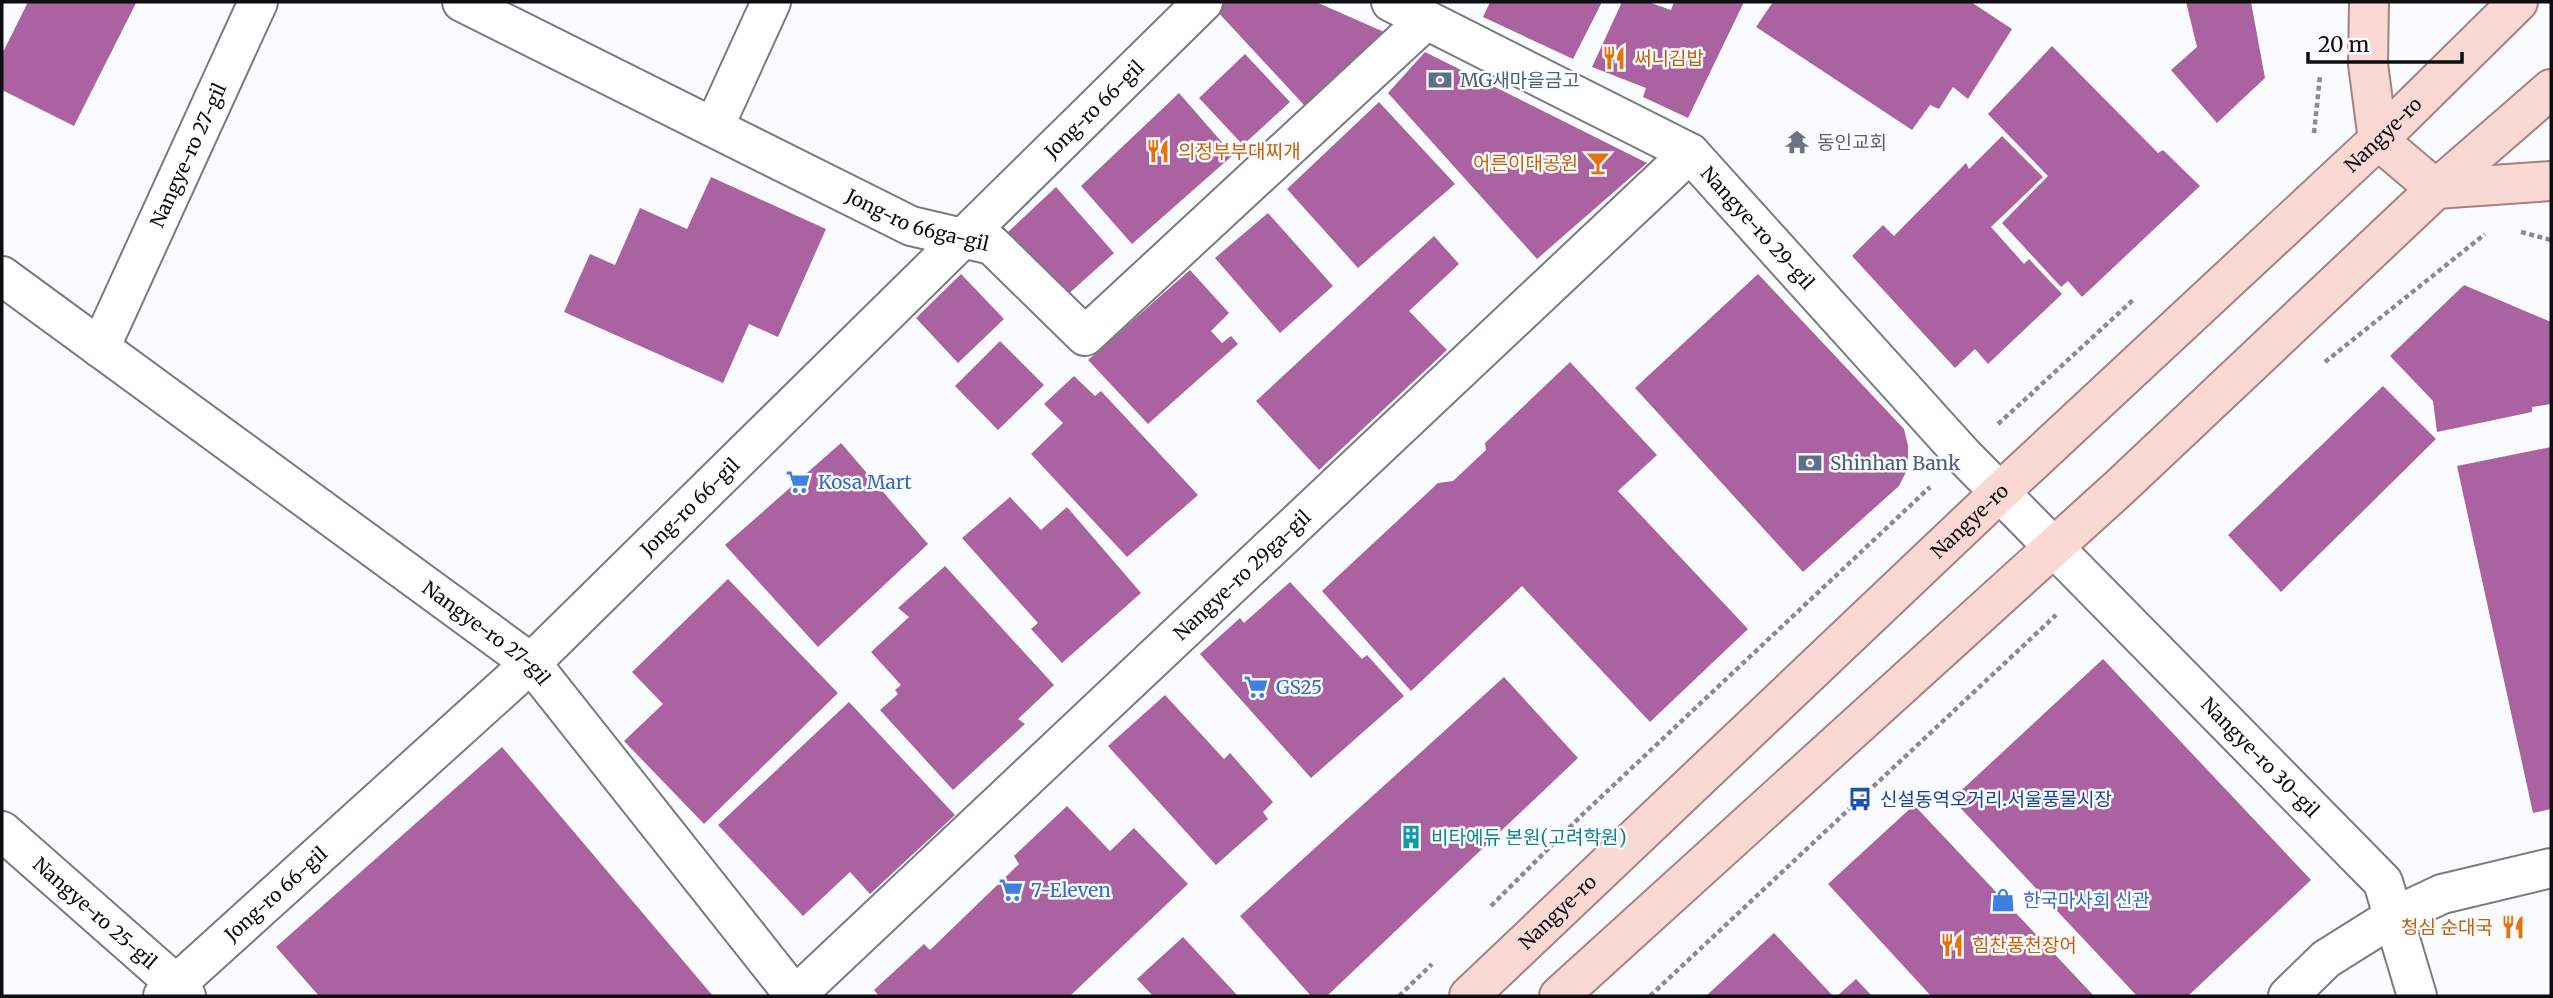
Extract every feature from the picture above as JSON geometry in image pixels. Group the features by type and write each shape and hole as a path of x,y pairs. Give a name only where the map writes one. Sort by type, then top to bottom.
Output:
{"main road":[{"path":"2369,2 2368,64 2378,140 2436,190 2551,181"},
{"name":"Nangye-ro","path":"1469,996 1999,493 2378,140 2518,2"},
{"path":"1559,996 2054,547 2436,190 2540,99"}],"street":[{"name":"Nangye-ro 27-gil","path":"100,348 258,2"},
{"name":"Jong-ro 66ga-gil","path":"462,2 911,226 992,245 1085,336 1426,20"},
{"path":"714,127 771,2"},
{"name":"Jong-ro 66-gil","path":"175,992 531,663 1203,2"},
{"name":"Nangye-ro 29-gil","path":"1391,2 1690,153 1999,493 2054,547"},
{"name":"Nangye-ro 29ga-gil","path":"795,996 1690,153"},
{"name":"Nangye-ro 27-gil","path":"2,276 531,663 795,996"},
{"name":"Nangye-ro 30-gil","path":"2054,547 2383,882 2417,996"},
{"name":"Nangye-ro 25-gil","path":"2,831 175,992"},
{"path":"2288,996 2326,959 2393,918 2442,894 2551,867"}],"path":[{"path":"1487,910 1584,813 2031,394"},
{"path":"1650,996 2089,584"},
{"path":"1399,996 1438,958"}],"building":[{"path":"28,2 136,3 74,126 2,90 2,54"},
{"path":"1224,2 1316,2 1384,32 1305,106 1216,10"},
{"path":"1490,2 1602,2 1573,59 1483,17"},
{"path":"1622,2 1648,2 1671,10 1674,2 1744,2 1688,118 1643,97 1646,88 1592,67"},
{"path":"1773,2 1971,2 2012,29 1968,99 1953,87 1939,109 1930,105 1912,130 1756,27"},
{"path":"2186,2 2251,2 2265,78 2217,123 2171,70 2197,47"},
{"path":"2052,46 2158,153 2163,150 2200,186 2082,297 2068,281 2061,287 2002,223 2048,176 1988,114"},
{"path":"1425,52 1647,163 1537,259 1388,93"},
{"path":"1245,54 1290,102 1243,145 1199,98"},
{"path":"1179,93 1233,155 1132,244 1081,186"},
{"path":"1379,102 1455,184 1358,268 1287,189"},
{"path":"2002,136 2043,177 1991,227 2024,264 2029,259 2062,294 1988,364 1975,349 1955,368 1852,256 1883,225 1894,236 1966,163 1969,169"},
{"path":"711,177 826,229 778,337 749,324 723,383 564,312 590,254 615,265 640,208 687,229"},
{"path":"1056,187 1114,253 1065,297 1008,232"},
{"path":"1268,213 1333,286 1280,333 1215,258"},
{"path":"1434,236 1459,264 1409,311 1447,350 1319,470 1256,401"},
{"path":"1190,270 1229,313 1211,331 1222,343 1231,336 1238,344 1148,424 1088,360"},
{"path":"961,274 1004,319 958,363 916,318"},
{"path":"1758,274 1904,429 1908,446 1908,468 1899,486 1803,572 1635,388"},
{"path":"2464,285 2551,322 2551,404 2532,407 2532,412 2437,432 2433,401 2390,356"},
{"path":"1000,341 1044,385 998,430 955,386"},
{"path":"1570,362 1657,455 1618,491 1748,629 1650,722 1522,586 1411,691 1322,591 1438,483 1453,481 1486,450 1485,443"},
{"path":"1074,376 1095,396 1101,391 1198,495 1127,557 1031,454 1063,423 1044,404"},
{"path":"2383,386 2436,439 2281,592 2228,535"},
{"path":"841,443 928,544 818,647 725,545"},
{"path":"2551,447 2551,809 2533,813 2457,466"},
{"path":"1010,497 1041,530 1067,507 1141,593 1062,663 1031,629 1038,623 962,538"},
{"path":"945,566 1054,685 1018,719 1025,724 953,790 880,710 898,694 895,690 901,685 871,652 909,617 898,608"},
{"path":"728,579 838,693 704,824 624,741 663,704 632,672"},
{"path":"1290,582 1362,659 1367,655 1404,696 1311,778 1200,654 1240,618 1244,623"},
{"path":"2103,659 2311,880 2188,996 2137,996 1952,799"},
{"name":"비타에듀 본원(고려학원)","path":"1504,677 1578,758 1327,996 1311,996 1240,916"},
{"path":"1165,695 1224,759 1230,753 1273,802 1263,812 1268,819 1216,865 1108,746"},
{"path":"849,702 955,815 870,894 850,872 803,916 718,825"},
{"path":"502,747 713,996 319,996 276,947"},
{"path":"1914,805 2094,996 1931,996 1828,884"},
{"path":"1067,806 1110,851 1134,828 1188,884 1070,996 879,996 874,990 924,944 930,950 1019,864 1014,856"},
{"path":"1774,933 1833,996 1706,996"},
{"path":"1183,937 1238,996 1153,996 1137,979"},
{"path":"1856,979 1872,996 1837,996"}],"place":[{"name":"써니김밥","path":"1614,58"},
{"name":"MG새마을금고","path":"1440,80"},
{"name":"동인교회","path":"1797,142"},
{"name":"의정부부대찌개","path":"1158,151"},
{"name":"어른이대공원","path":"1598,163"},
{"name":"Shinhan Bank","path":"1810,463"},
{"name":"Kosa Mart","path":"798,482"},
{"name":"GS25","path":"1256,687"},
{"name":"신설동역오거리.서울풍물시장","path":"1860,799"},
{"name":"비타에듀 본원(고려학원)","path":"1411,837"},
{"name":"7-Eleven","path":"1011,890"},
{"name":"한국마사회 신관","path":"2003,900"},
{"name":"청심 순대국","path":"2513,927"},
{"name":"힘찬풍천장어","path":"1952,945"}]}
